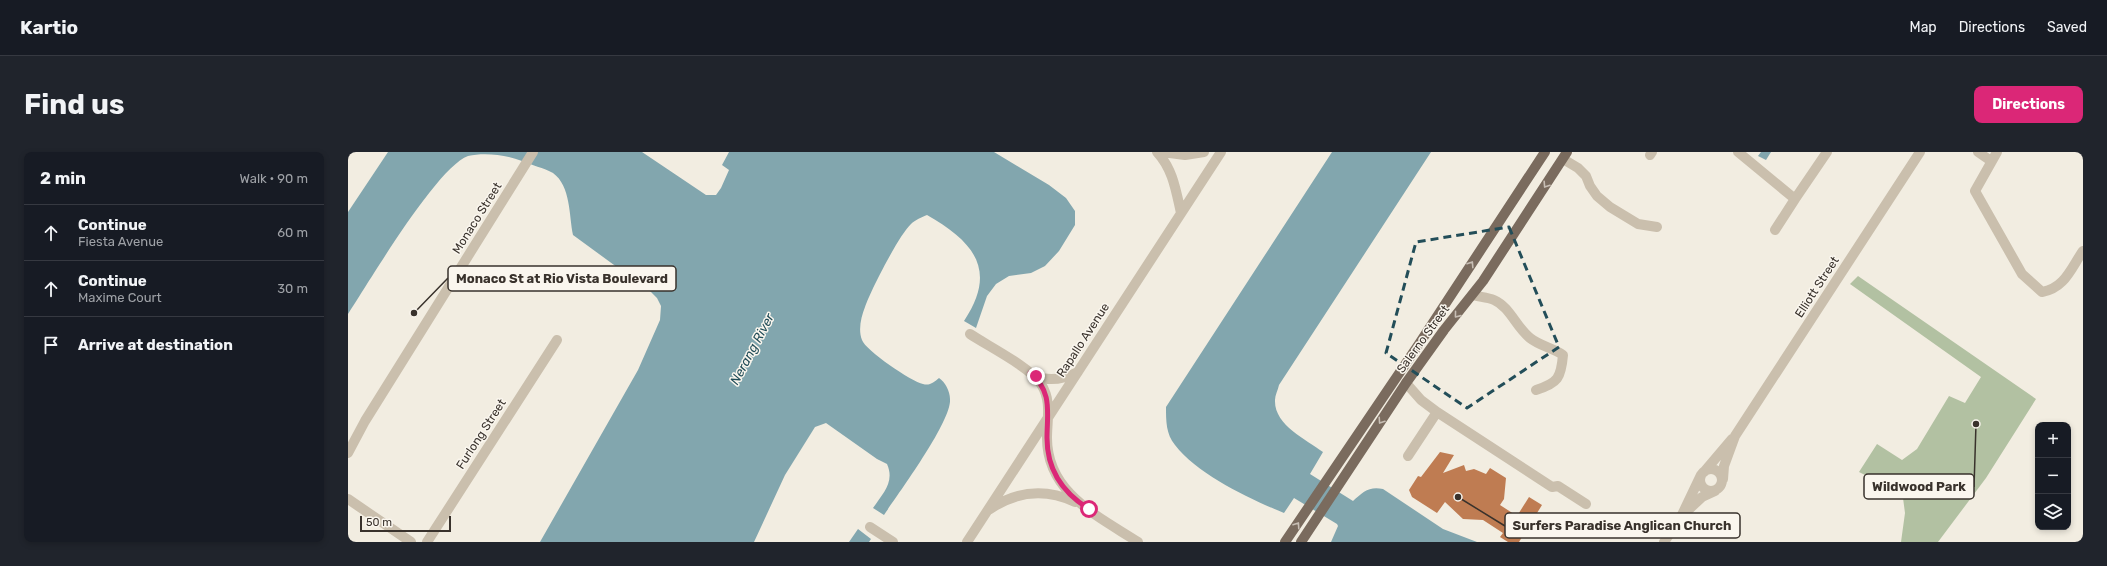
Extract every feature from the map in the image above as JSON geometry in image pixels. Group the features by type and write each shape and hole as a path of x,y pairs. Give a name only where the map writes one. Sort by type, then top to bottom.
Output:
{"main road":[{"name":"Salerno Street","path":"1285,542 1545,152"},
{"name":"Salerno Street","path":"1301,542 1406,383 1444,330 1473,295 1565,155"},
{"path":"1397,376 1406,383"}],"street":[{"name":"Monaco Street","path":"348,453 365,421 533,152"},
{"path":"1157,152 1172,176 1181,213"},
{"path":"1162,152 1181,155 1204,152"},
{"name":"Rapallo Avenue","path":"967,542 1221,152"},
{"path":"1738,152 1795,199"},
{"path":"1775,230 1827,152"},
{"name":"Elliott Street","path":"1664,542 1680,519 1702,474 1735,436 1920,152"},
{"path":"1978,152 1991,161"},
{"path":"1997,152 1975,191 2022,274 2042,292 2060,285 2083,251"},
{"path":"1565,155 1586,176 1590,186 1597,196 1610,207 1638,224 1657,227"},
{"path":"1473,295 1494,300 1502,305 1524,333 1532,340 1553,348 1563,355 1559,376 1552,385 1536,390"},
{"path":"970,334 1030,373 1041,378 1052,379 1065,377 1078,372"},
{"name":"Furlong Street","path":"427,542 557,340"},
{"path":"1030,373 1046,392 1049,417 1047,447 1054,471 1066,490 1089,509 1138,542"},
{"path":"1406,383 1421,400 1437,412 1552,487 1558,486 1586,504"},
{"path":"1408,456 1437,412"},
{"name":"Monaco Street","path":"348,440 365,421"},
{"name":"Elliott Street","path":"1723,479 1724,466 1735,436"},
{"path":"1708,469 1715,470 1720,473 1723,479 1721,486 1717,490 1710,491 1704,489 1701,484 1702,474 1708,469"},
{"name":"Elliott Street","path":"1680,519 1697,502 1717,490"},
{"path":"988,511 1010,498 1036,493 1064,498 1089,509"},
{"path":"348,499 411,542"},
{"path":"870,527 893,542"}],"highlighted area":[{"path":"1509,227 1559,347 1467,408 1386,353 1416,242"}],"green space":[{"path":"1858,276 2036,399 1986,478 1938,542 1901,542 1905,513 1903,498 1891,488 1859,472 1877,444 1902,460 1917,449 1949,396 1965,403 1981,377 1850,284"}],"water":[{"name":"Nerang River","path":"388,152 642,152 706,195 716,195 721,188 729,170 722,165 729,152 994,152 1049,185 1066,198 1075,211 1075,225 1059,251 1045,266 1031,273 1009,276 996,284 987,296 976,328 964,321 974,303 979,287 980,272 976,259 968,247 943,225 927,215 913,223 900,239 868,299 860,324 862,340 871,351 880,358 917,382 928,384 939,378 947,387 950,399 948,409 934,440 884,515 873,508 889,482 890,476 887,464 877,459 826,423 815,427 785,475 754,542 540,542 638,370 660,320 661,306 657,298 651,292 573,235 566,193 559,179 553,173 509,157 481,154 468,156 455,165 439,181 404,227 348,314 348,212"},
{"path":"1332,152 1431,152 1279,385 1275,398 1276,409 1285,424 1323,452 1310,474 1353,501 1366,490 1374,488 1383,489 1443,529 1477,542 1331,542 1338,526 1337,524 1294,498 1284,513 1225,485 1185,456 1172,441 1168,432 1166,407"},
{"path":"1761,152 1771,152 1766,160 1758,156"},
{"path":"858,529 871,539 869,542 849,542"}],"building":[{"path":"1440,452 1454,455 1443,473 1464,465 1466,471 1474,469 1486,474 1490,468 1506,478 1504,499 1500,505 1517,516 1529,497 1542,505 1519,542 1508,542 1500,537 1503,533 1483,520 1463,519 1445,502 1437,513 1412,497 1409,490 1418,476 1421,477"}],"place":[{"name":"Monaco St at Rio Vista Boulevard","path":"414,313"},
{"name":"Wildwood Park","path":"1976,424"},
{"name":"Surfers Paradise Anglican Church","path":"1458,497"}],"route":[{"path":"1036,376 1030,373 1037,379 1046,392 1049,417 1047,447 1049,459 1059,482 1072,498 1089,509"}]}
